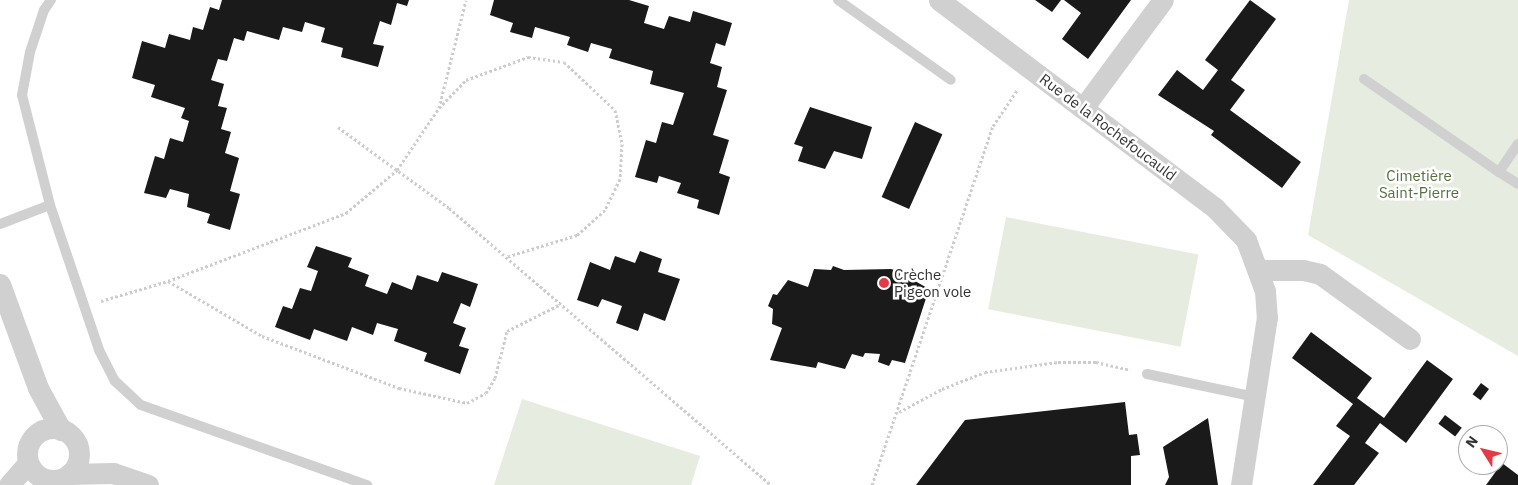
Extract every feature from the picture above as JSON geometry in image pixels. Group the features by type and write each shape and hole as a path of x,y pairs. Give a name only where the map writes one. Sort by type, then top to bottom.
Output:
{"street":[{"name":"Rue de la Rochefoucauld","path":"939,0 1215,208 1246,240 1258,270 1267,317 1241,485"},
{"path":"1083,108 1163,0"},
{"path":"1258,270 1303,270 1320,274 1410,339"},
{"path":"0,284 38,388 61,430"},
{"path":"9,485 28,463 38,388"},
{"path":"32,437 51,428 61,430 73,438 78,451 112,473 148,485"},
{"path":"69,474 78,451"},
{"path":"28,463 37,482 57,479 69,474 112,473"}],"lane":[{"path":"51,0 44,10 30,52 22,96 50,205 84,306 114,381 142,406 340,481 367,485"},
{"path":"838,0 951,80"},
{"path":"1364,79 1518,184"},
{"path":"1499,172 1518,144"},
{"path":"0,224 50,205"},
{"path":"1147,374 1254,397"}],"path":[{"path":"439,108 466,0"},
{"path":"84,306 168,281 346,213 398,170 439,108 466,80 528,57 564,62 615,110 622,144 620,179 604,210 577,235 506,257"},
{"path":"872,485 898,413 993,126 1034,71"},
{"path":"338,128 398,170 506,257 771,485"},
{"path":"168,281 262,336 399,388 467,403 486,393 490,386 507,330 561,304"},
{"path":"898,413 942,389 985,372 1058,362 1096,362 1147,374"}],"green space":[{"name":"Cimetière Saint-Pierre","path":"1349,0 1518,0 1518,356 1308,235"},
{"path":"1006,217 1198,254 1180,347 988,309"},
{"path":"522,399 700,456 691,485 494,485"}],"building":[{"path":"222,0 409,0 407,6 397,3 391,25 380,21 373,44 384,46 378,67 341,57 343,48 321,42 325,28 305,22 302,32 283,27 279,40 247,31 244,41 234,38 227,61 218,59 211,80 224,84 218,106 227,108 221,129 231,132 225,153 239,158 230,191 240,194 230,230 207,223 210,214 187,207 189,194 170,189 166,198 144,193 155,156 164,159 170,138 183,142 189,121 181,118 185,108 151,97 155,85 132,78 142,41 165,48 169,34 190,40 193,27 203,30 210,7 219,10"},
{"path":"494,0 629,0 649,6 644,23 664,29 669,16 690,22 693,11 732,23 725,46 716,43 710,63 722,67 717,87 727,90 713,135 729,140 719,173 730,177 719,215 697,208 699,200 677,193 681,183 659,176 657,183 635,177 646,140 656,143 662,122 673,125 684,93 650,84 653,71 609,58 612,49 591,43 588,52 567,45 570,37 535,27 532,38 510,32 513,23 490,15"},
{"path":"1035,0 1061,0 1052,12"},
{"path":"1064,0 1131,0 1088,59 1062,39 1081,13"},
{"path":"1250,0 1276,19 1231,80 1245,90 1230,110 1301,162 1282,188 1211,135 1214,131 1158,95 1177,70 1203,90 1218,70 1205,60"},
{"path":"810,107 872,127 862,159 834,151 825,169 798,161 803,147 794,144"},
{"path":"915,122 942,134 909,209 882,197"},
{"path":"316,246 352,258 348,267 369,275 365,286 387,294 392,282 412,290 417,275 438,282 442,272 478,284 470,307 461,303 453,323 466,328 459,346 469,349 460,374 424,361 427,353 394,341 398,329 377,323 373,335 352,327 347,341 314,329 310,340 275,327 283,306 292,309 300,288 311,291 318,271 307,267"},
{"path":"640,251 662,259 658,272 680,279 665,321 644,313 638,331 616,323 622,306 602,299 598,307 577,300 590,262 610,270 615,256 635,263"},
{"path":"833,266 844,270 891,269 916,277 915,281 929,289 905,363 892,360 889,366 878,362 880,354 865,353 863,357 852,354 845,369 818,362 816,368 770,360 782,328 772,324 773,309 768,306 773,294 777,295 788,280 808,287 814,269 831,270"},
{"path":"1311,332 1372,378 1357,398 1384,418 1427,360 1453,379 1406,443 1380,423 1365,443 1379,453 1354,485 1313,485 1350,436 1336,426 1353,404 1292,358"},
{"path":"1481,383 1489,389 1481,400 1473,394"},
{"path":"1125,402 1129,435 1137,434 1140,455 1131,456 1131,485 916,485 965,420"},
{"path":"1445,415 1458,425 1458,433 1455,436 1438,424"},
{"path":"1208,418 1218,485 1165,485 1169,477 1163,447"},
{"path":"1508,468 1518,475 1518,485 1486,485 1493,475 1508,475"}],"place":[{"name":"Crèche Pigeon vole","path":"884,283"}]}
